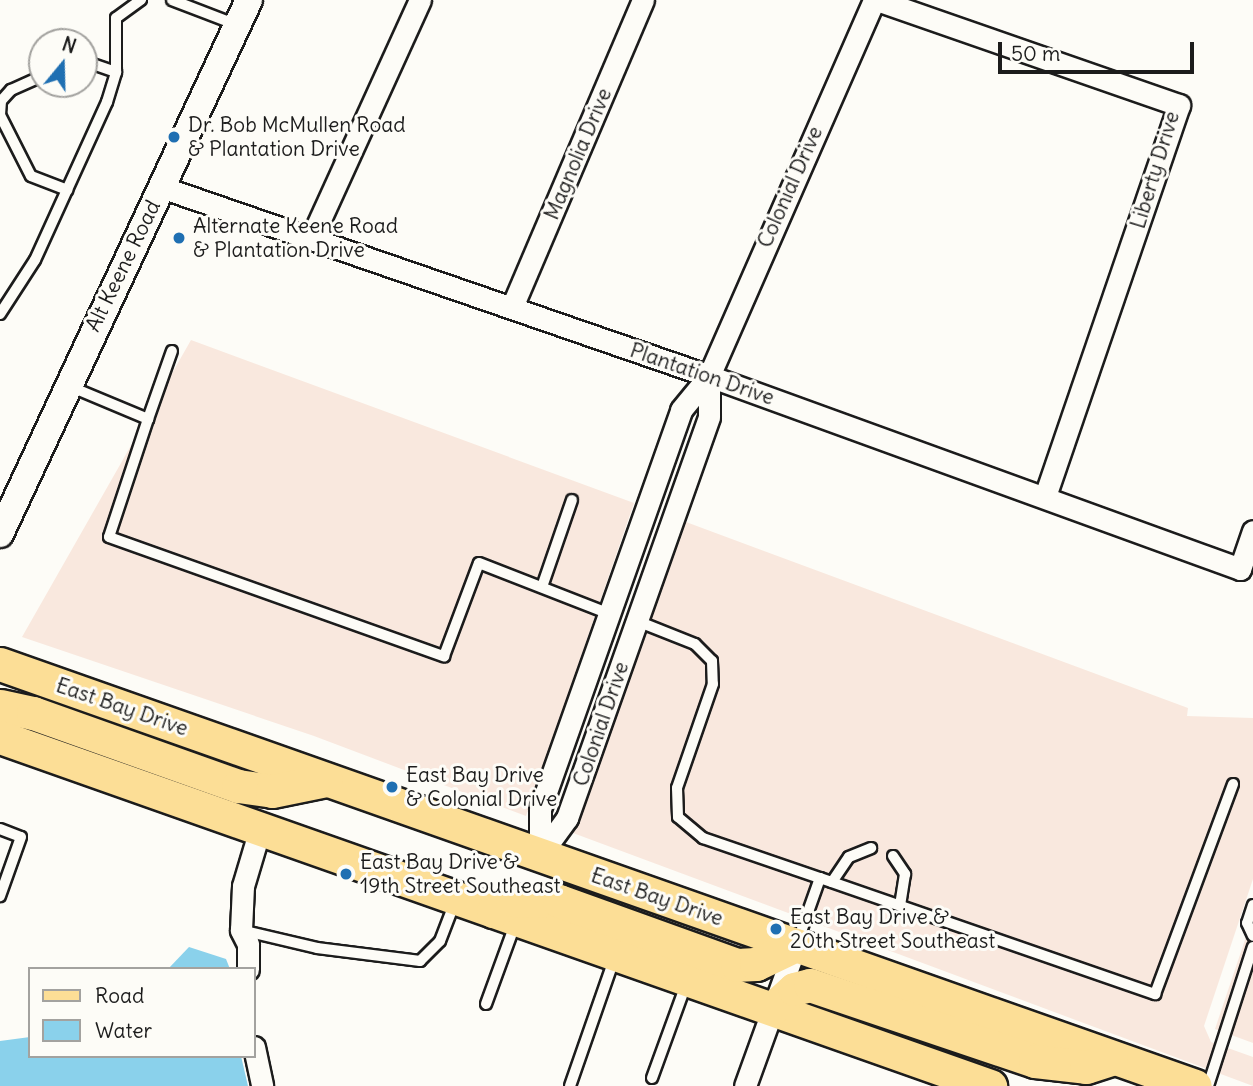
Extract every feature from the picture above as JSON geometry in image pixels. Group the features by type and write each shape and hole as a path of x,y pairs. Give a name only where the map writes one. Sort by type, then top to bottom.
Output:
{"main road":[{"name":"East Bay Drive","path":"0,664 1195,1086"},
{"path":"0,706 33,713 239,786 272,791 326,780"},
{"path":"0,737 990,1086"},
{"path":"505,915 512,900 559,901 737,965 756,964 796,945"},
{"path":"773,1008 794,989 810,985 1035,1061 1086,1067 1115,1058"}],"street":[{"name":"Alt Keene Road","path":"0,534 67,384 249,0"},
{"path":"311,239 420,0"},
{"name":"Magnolia Drive","path":"512,307 643,0"},
{"name":"Colonial Drive","path":"540,855 540,809 681,410 709,376 876,0"},
{"name":"Liberty Drive","path":"876,0 1179,106 1045,496"},
{"name":"Plantation Drive","path":"161,187 709,376 1240,569 1253,531"},
{"name":"Colonial Drive","path":"540,855 567,818 637,621 709,416 709,376"},
{"path":"248,967 248,944 241,930 243,886 260,829"},
{"path":"745,1086 796,945"},
{"path":"256,1057 262,1086"}],"lane":[{"path":"0,314 21,286 107,102 116,72 116,18 141,0"},
{"path":"172,0 237,24"},
{"path":"98,66 116,72"},
{"path":"28,82 11,90 1,101 0,115 32,176 67,190"},
{"path":"172,351 109,537 444,656 479,563 610,614"},
{"path":"67,384 148,419"},
{"path":"542,587 572,500"},
{"path":"637,621 695,644 712,660 713,684 677,788 678,817 703,838 1156,994 1233,784"},
{"path":"0,829 21,837 0,896"},
{"path":"832,883 849,857 871,848"},
{"path":"892,856 905,874 900,906"},
{"path":"796,945 820,878"},
{"path":"241,930 317,948 420,961 440,941 457,899"},
{"path":"1253,905 1247,923 1253,936"},
{"path":"486,1004 505,915"},
{"path":"1208,1086 1252,952"},
{"path":"570,1086 616,954"},
{"path":"652,1078 688,979"}],"shaded area":[{"path":"191,340 634,503 526,816 314,736 22,637"},
{"path":"686,522 1188,708 1187,716 1253,718 1253,879 1204,1026 1211,1042 1253,1057 1253,1086 573,833"},
{"path":"1253,916 1253,1043 1215,1029"}],"water":[{"path":"189,947 226,959 229,967 170,967"},
{"path":"28,1037 28,1058 241,1058 248,1086 0,1086 0,1041"}],"place":[{"name":"Dr. Bob McMullen Road & Plantation Drive","path":"174,137"},
{"name":"Alternate Keene Road & Plantation Drive","path":"179,238"},
{"name":"East Bay Drive & Colonial Drive","path":"392,787"},
{"name":"East Bay Drive & 19th Street Southeast","path":"346,874"},
{"name":"East Bay Drive & 20th Street Southeast","path":"776,929"}]}
